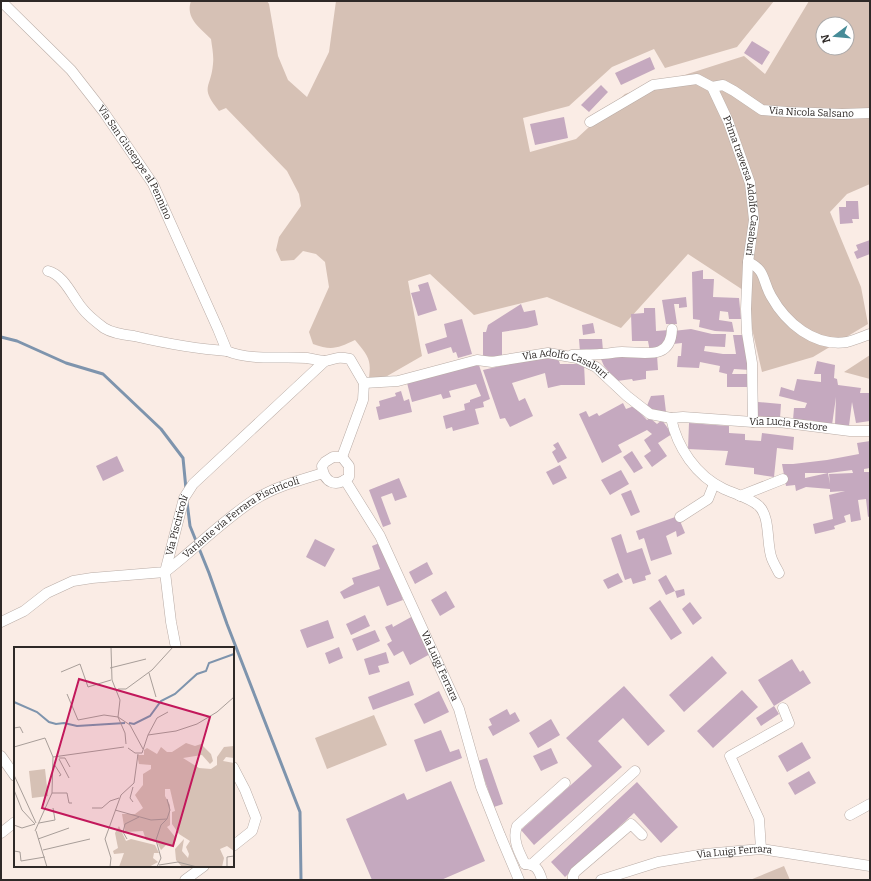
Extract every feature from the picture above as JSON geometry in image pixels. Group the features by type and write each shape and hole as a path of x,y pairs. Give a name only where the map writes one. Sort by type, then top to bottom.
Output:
{"street":[{"name":"Via San Giuseppe al Pennino","path":"1,1 72,70 103,111 153,184 227,351"},
{"path":"590,122 653,85 697,79 712,87"},
{"name":"Via Nicola Salsano","path":"712,87 723,85 734,90 762,110 842,114 870,112"},
{"name":"Prima traversa Adolfo Casaburi","path":"712,87 728,121 750,183 754,220 748,262 746,309 747,333 752,364 753,422"},
{"path":"748,262 757,266 764,277 770,294 782,313 810,336 833,343 847,342 870,334"},
{"path":"48,271 54,272 59,276 82,308 107,330 153,341 227,351 234,354 247,356 308,358 325,361 340,356 350,359 364,383 363,400 342,457"},
{"path":"564,356 583,354 599,355 621,352 652,354 662,350 668,345 672,336 672,329"},
{"name":"Via Adolfo Casaburi","path":"364,383 398,381 477,360 492,362 548,353 577,358 596,367 627,396 650,414 671,418 683,417 753,422"},
{"name":"Via Pisciricoli","path":"165,572 184,498 193,484 325,361"},
{"path":"671,418 673,430 688,458 702,476 714,484 752,501 760,507 766,519 771,559 779,573"},
{"name":"Via Lucia Pastore","path":"753,422 779,422 870,433"},
{"path":"333,457 342,457 349,466 349,477 345,480 334,483 327,479 323,473 322,466 333,457"},
{"name":"Variante via Ferrara Pisciricoli","path":"165,572 185,557 220,526 255,500 294,481 323,473"},
{"path":"740,496 783,479"},
{"name":"Via Luigi Ferrara","path":"345,480 380,536 459,709 481,787 519,879"},
{"path":"680,517 708,499 714,484"},
{"path":"1,622 24,612 47,593 73,581 165,572 176,647"},
{"path":"761,849 759,819 730,756 789,724 783,708"},
{"path":"1,756 14,775"},
{"path":"234,769 245,790 256,818 252,831 234,845"},
{"path":"519,879 519,872 526,865 540,857 635,771"},
{"path":"526,865 516,843 515,834 517,826 564,783"},
{"path":"850,815 870,804"},
{"path":"1,833 14,823"},
{"path":"573,880 575,872 631,824 642,835"},
{"name":"Via Luigi Ferrara","path":"601,880 658,862 705,854 761,849 870,866"},
{"path":"540,857 542,877"},
{"path":"512,861 537,868 542,877"},
{"path":"185,880 203,867"}],"shaded area":[{"path":"191,1 267,1 269,4 278,56 288,80 307,97 329,52 336,1 774,1 737,47 665,68 654,49 612,67 569,106 523,118 530,152 576,139 625,94 744,56 765,74 809,1 870,1 870,184 847,194 830,212 861,287 868,324 813,357 762,372 743,290 688,254 621,328 547,297 474,315 430,274 408,281 422,356 368,387 370,372 369,361 365,352 355,340 335,348 313,344 309,332 329,287 325,262 316,254 303,251 294,260 281,261 276,250 279,237 301,206 299,194 287,171 226,108 219,111 209,97 208,88 213,61 211,39 198,27 190,13"},
{"path":"870,355 870,379 844,372"},
{"path":"374,715 387,745 327,769 315,738"},
{"path":"784,866 790,880 750,880"}],"building":[{"path":"752,41 770,52 762,65 744,53"},
{"path":"650,57 655,69 621,85 615,73"},
{"path":"601,85 608,92 589,112 581,105"},
{"path":"564,117 568,138 535,145 530,124"},
{"path":"846,201 858,201 859,219 852,219 853,223 840,224 839,207 846,207"},
{"path":"870,240 870,254 857,259 854,252 858,250 856,245"},
{"path":"703,270 703,279 714,279 713,297 739,298 741,319 729,319 728,312 720,311 719,320 732,322 734,332 715,331 699,327 700,320 693,319 692,272"},
{"path":"428,282 437,310 418,316 411,293 420,291 418,285"},
{"path":"686,297 687,307 679,308 679,304 674,304 677,324 666,324 662,300"},
{"path":"521,304 524,312 535,310 538,325 502,332 502,356 483,356 483,332 486,332 488,325"},
{"path":"644,308 655,308 656,331 669,330 668,342 650,352 648,341 632,341 631,314 644,313"},
{"path":"462,319 472,354 458,358 456,352 453,353 451,347 428,354 425,344 447,337 444,324"},
{"path":"593,323 595,333 583,335 582,325"},
{"path":"691,329 712,334 726,334 725,347 705,346 704,351 723,354 736,354 733,335 745,335 750,370 734,369 732,374 750,374 749,387 727,387 727,374 719,372 720,366 700,362 699,368 677,367 678,356 681,356 682,343 673,344 673,331"},
{"path":"579,339 602,339 603,351 580,352"},
{"path":"548,355 559,361 560,364 584,364 585,385 561,385 548,388 545,373 512,383 519,401 525,398 533,416 510,427 505,418 500,419 483,370"},
{"path":"657,355 658,370 646,371 646,379 633,381 632,379 617,381 604,366 601,359 607,356"},
{"path":"817,361 835,365 834,378 837,379 838,385 861,388 860,393 870,393 870,421 856,423 852,402 849,426 835,425 836,397 832,425 809,420 793,420 794,408 805,408 807,403 779,396 781,387 794,391 797,379 821,382 821,374 814,374"},
{"path":"470,365 479,365 490,399 483,402 484,407 475,409 479,424 453,431 452,427 446,429 443,416 465,410 464,404 481,396 476,384 449,391 451,397 443,399 441,394 412,402 407,383"},
{"path":"401,391 404,401 409,399 412,412 379,420 376,407 380,406 379,401 396,396 395,393"},
{"path":"664,395 666,412 646,408 651,396"},
{"path":"758,402 781,404 780,418 757,416"},
{"path":"623,403 626,409 634,406 647,420 650,418 657,424 662,420 672,434 658,443 667,456 652,467 644,456 651,451 644,440 652,434 647,430 618,445 622,452 602,463 579,414 586,411 589,417 597,413 599,416"},
{"path":"689,423 729,426 729,433 745,434 745,440 761,441 762,433 794,437 793,450 777,448 774,477 754,474 754,468 725,465 728,451 688,449"},
{"path":"870,441 870,468 864,469 864,472 870,472 870,516 868,517 866,499 858,500 861,520 851,522 850,514 844,516 846,522 834,526 835,529 815,534 813,524 833,519 829,495 845,491 830,492 830,489 806,487 796,491 795,485 786,486 782,464 827,460 859,454 857,443","holes":["852,470 853,473 829,474 830,484 828,473","805,473 828,473 805,478"]},
{"path":"558,442 567,458 558,463 552,452 556,449 553,445"},
{"path":"632,451 643,468 634,473 623,457"},
{"path":"117,456 124,471 103,481 96,466"},
{"path":"560,465 567,478 553,485 546,472"},
{"path":"621,470 629,484 610,495 601,480"},
{"path":"399,478 407,497 395,501 392,493 381,497 391,524 383,527 369,490"},
{"path":"631,490 640,512 631,516 621,494"},
{"path":"678,516 685,533 677,537 676,531 666,536 672,554 651,561 644,538 639,540 636,531"},
{"path":"621,534 627,553 642,548 651,574 645,576 646,580 633,584 631,578 625,580 611,538"},
{"path":"315,539 335,549 325,567 306,557"},
{"path":"382,542 403,600 387,606 379,586 344,599 340,592 354,584 352,578 380,569 372,546"},
{"path":"427,562 433,574 415,584 409,572"},
{"path":"618,573 623,582 608,589 603,580"},
{"path":"666,575 675,591 666,595 658,580"},
{"path":"684,589 685,595 677,598 675,591"},
{"path":"446,591 455,607 440,616 431,600"},
{"path":"660,600 682,633 671,640 649,608"},
{"path":"690,602 702,618 693,625 682,609"},
{"path":"365,615 370,626 351,635 346,624"},
{"path":"413,616 432,653 410,665 403,651 394,656 387,644 392,641 385,627 392,624 393,627"},
{"path":"328,620 334,638 307,648 300,630"},
{"path":"375,630 380,641 357,651 352,639"},
{"path":"339,647 343,658 329,664 325,653"},
{"path":"386,652 389,663 378,666 380,672 369,675 364,659"},
{"path":"712,656 727,673 684,712 669,695"},
{"path":"792,659 800,672 803,670 811,683 774,706 758,680"},
{"path":"409,681 414,695 373,710 368,697"},
{"path":"624,686 665,731 648,746 623,718 598,741 622,767 534,845 521,830 592,766 566,738"},
{"path":"742,690 758,707 713,748 697,731"},
{"path":"439,691 449,712 424,724 414,704"},
{"path":"774,706 779,714 761,726 756,718"},
{"path":"507,709 510,715 515,712 520,721 493,736 488,727 492,725 489,719"},
{"path":"551,719 560,735 538,748 529,733"},
{"path":"441,730 450,752 459,749 462,758 426,772 414,740"},
{"path":"802,742 811,758 787,772 778,756"},
{"path":"551,748 558,763 541,771 533,756"},
{"path":"487,758 503,804 494,807 478,761"},
{"path":"809,771 816,783 795,795 788,783"},
{"path":"451,781 485,861 441,880 372,880 346,819 404,793 407,800"},
{"path":"637,782 678,827 661,843 634,813 565,877 551,862"}],"waterway":[{"path":"1,337 17,341 66,363 103,374 161,429 183,458 186,489"},
{"path":"187,502 190,526 300,812 301,880"}]}
